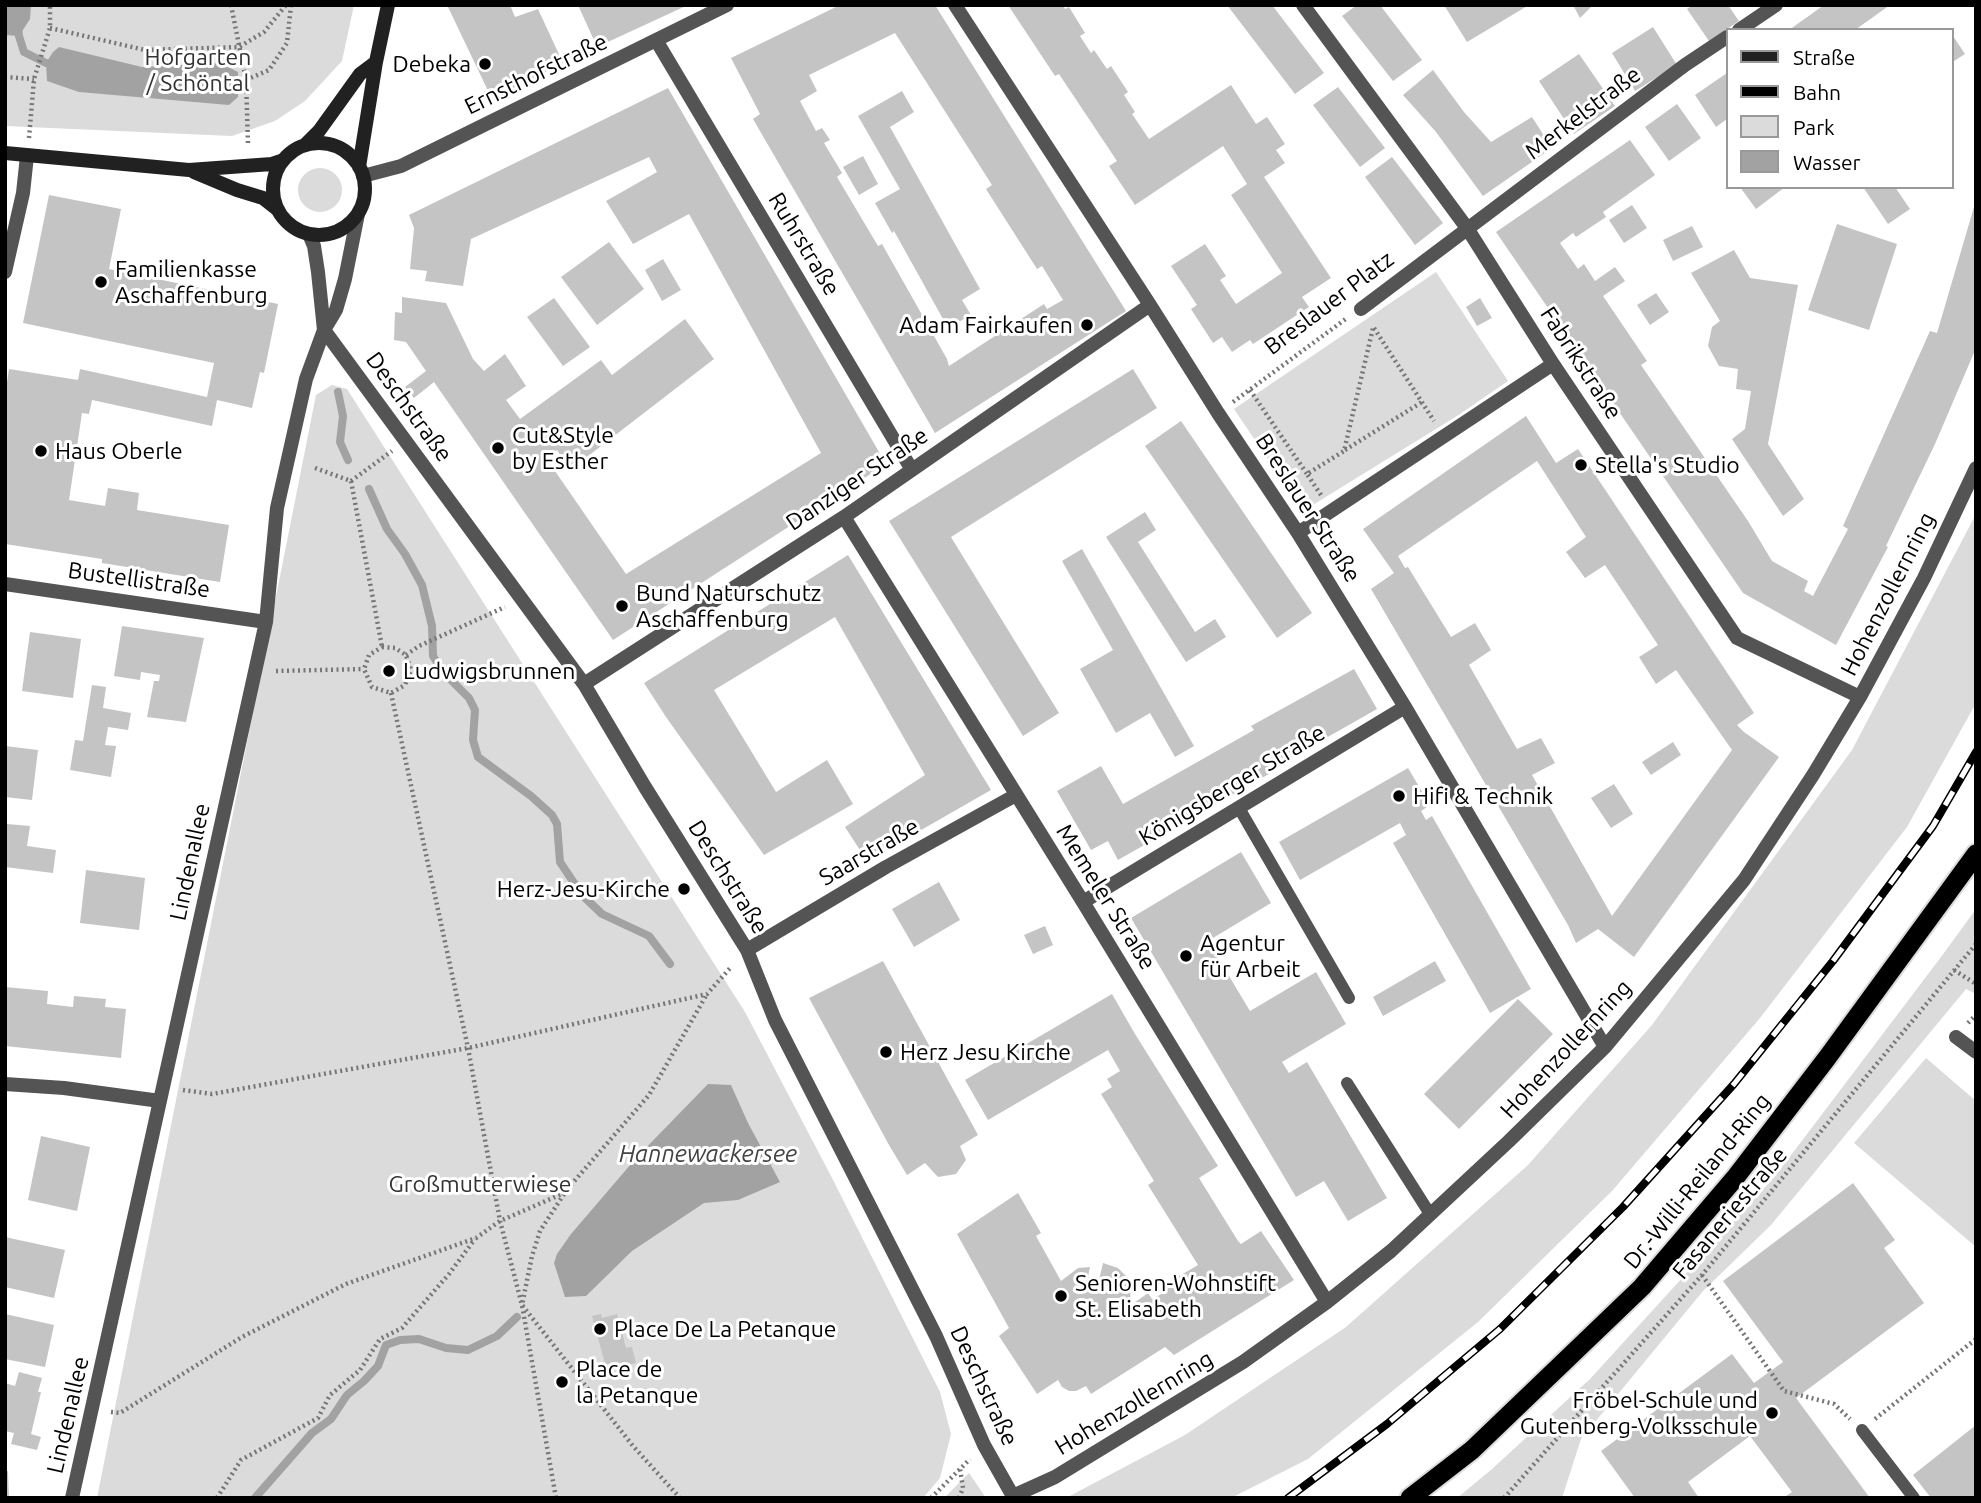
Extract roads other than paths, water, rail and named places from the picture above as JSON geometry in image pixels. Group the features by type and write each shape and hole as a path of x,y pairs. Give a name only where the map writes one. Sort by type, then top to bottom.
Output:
{"highway":[{"name":"Dr.-Willi-Reiland-Ring","path":"1410,1498 1472,1450 1642,1287 1735,1178 1827,1058 1976,854"}],"main road":[{"path":"361,172 376,62 388,5"},
{"path":"305,145 319,131 360,74 376,62"},
{"path":"5,153 189,170 272,164 305,145 320,142 333,145 353,158 361,172 365,189 358,214 349,225 324,235 309,234 296,229 263,198 189,170"},
{"path":"277,209 273,184 281,161"}],"street":[{"name":"Ernsthofstraße","path":"361,172 401,166 727,5"},
{"name":"Breslauer Straße","path":"955,5 1298,533 1405,706 1605,1047"},
{"name":"Fabrikstraße","path":"1303,5 1467,228 1553,364 1737,638 1860,697"},
{"path":"1742,28 1776,5"},
{"name":"Merkelstraße","path":"1467,228 1685,65 1726,38"},
{"name":"Ruhrstraße","path":"656,40 912,470"},
{"path":"5,272 23,192 27,156"},
{"path":"324,330 335,310 345,279 358,214"},
{"name":"Breslauer Platz","path":"1361,309 1467,228"},
{"name":"Lindenallee","path":"72,1498 266,622 277,508 306,379 324,330 314,246 309,234"},
{"name":"Danziger Straße","path":"584,684 844,517 1150,305"},
{"name":"Deschstraße","path":"324,330 584,684 747,950 775,1020 936,1336 985,1445 1014,1497"},
{"path":"1298,533 1553,364"},
{"name":"Hohenzollernring","path":"1014,1497 1055,1477 1243,1363 1327,1302 1391,1251 1605,1047 1744,880 1812,775 1860,697 1924,578 1976,468"},
{"name":"Memeler Straße","path":"844,517 1327,1302"},
{"name":"Bustellistraße","path":"5,584 266,622"},
{"name":"Königsberger Straße","path":"1083,902 1405,706"},
{"name":"Saarstraße","path":"747,950 886,867 1016,795"},
{"path":"1956,1037 1976,1052"},
{"path":"5,1084 162,1093"}],"lane":[{"path":"1239,808 1349,998"},
{"path":"1347,1083 1430,1214"},
{"path":"1862,1430 1914,1498"}],"water":[{"path":"5,5 31,5 30,19 19,36 5,35"},
{"path":"59,47 142,67 220,63 238,72 238,97 229,105 79,92 47,81 46,63"},
{"name":"Hannewackersee","path":"708,1084 731,1085 780,1182 738,1200 704,1203 632,1251 586,1296 565,1297 554,1263 557,1254 637,1157"}],"waterway":[{"path":"16,5 19,36 24,52 54,64"},
{"path":"338,392 343,416 340,442 348,460"},
{"path":"369,489 387,529 422,585 432,626 433,656 443,672 469,698 475,710 473,740 478,757 552,815 557,824 560,862 582,895 602,914 649,936 670,964"},
{"path":"255,1498 312,1433 331,1419 347,1395 378,1366 386,1345 400,1340 419,1339 446,1348 468,1350 497,1336 517,1317"}],"railway":[{"path":"1288,1498 1387,1424 1500,1329 1623,1207 1734,1084 1833,961 1933,826 1976,752"}],"place":[{"name":"Debeka","path":"485,64"},
{"name":"Familienkasse Aschaffenburg","path":"101,282"},
{"name":"Adam Fairkaufen","path":"1087,325"},
{"name":"Cut&Style by Esther","path":"498,448"},
{"name":"Haus Oberle","path":"41,451"},
{"name":"Stella's Studio","path":"1581,465"},
{"name":"Bund Naturschutz Aschaffenburg","path":"622,606"},
{"name":"Ludwigsbrunnen","path":"389,671"},
{"name":"Hifi & Technik","path":"1399,796"},
{"name":"Herz-Jesu-Kirche","path":"684,889"},
{"name":"Agentur für Arbeit","path":"1186,956"},
{"name":"Herz Jesu Kirche","path":"886,1052"},
{"name":"Senioren-Wohnstift St. Elisabeth","path":"1061,1296"},
{"name":"Place De La Petanque","path":"600,1329"},
{"name":"Place de la Petanque","path":"562,1382"},
{"name":"Fröbel-Schule und Gutenberg-Volksschule","path":"1772,1413"}],"park label":[{"name":"Hofgarten / Schöntal","path":"198,70"},
{"name":"Großmutterwiese","path":"480,1184"}]}
